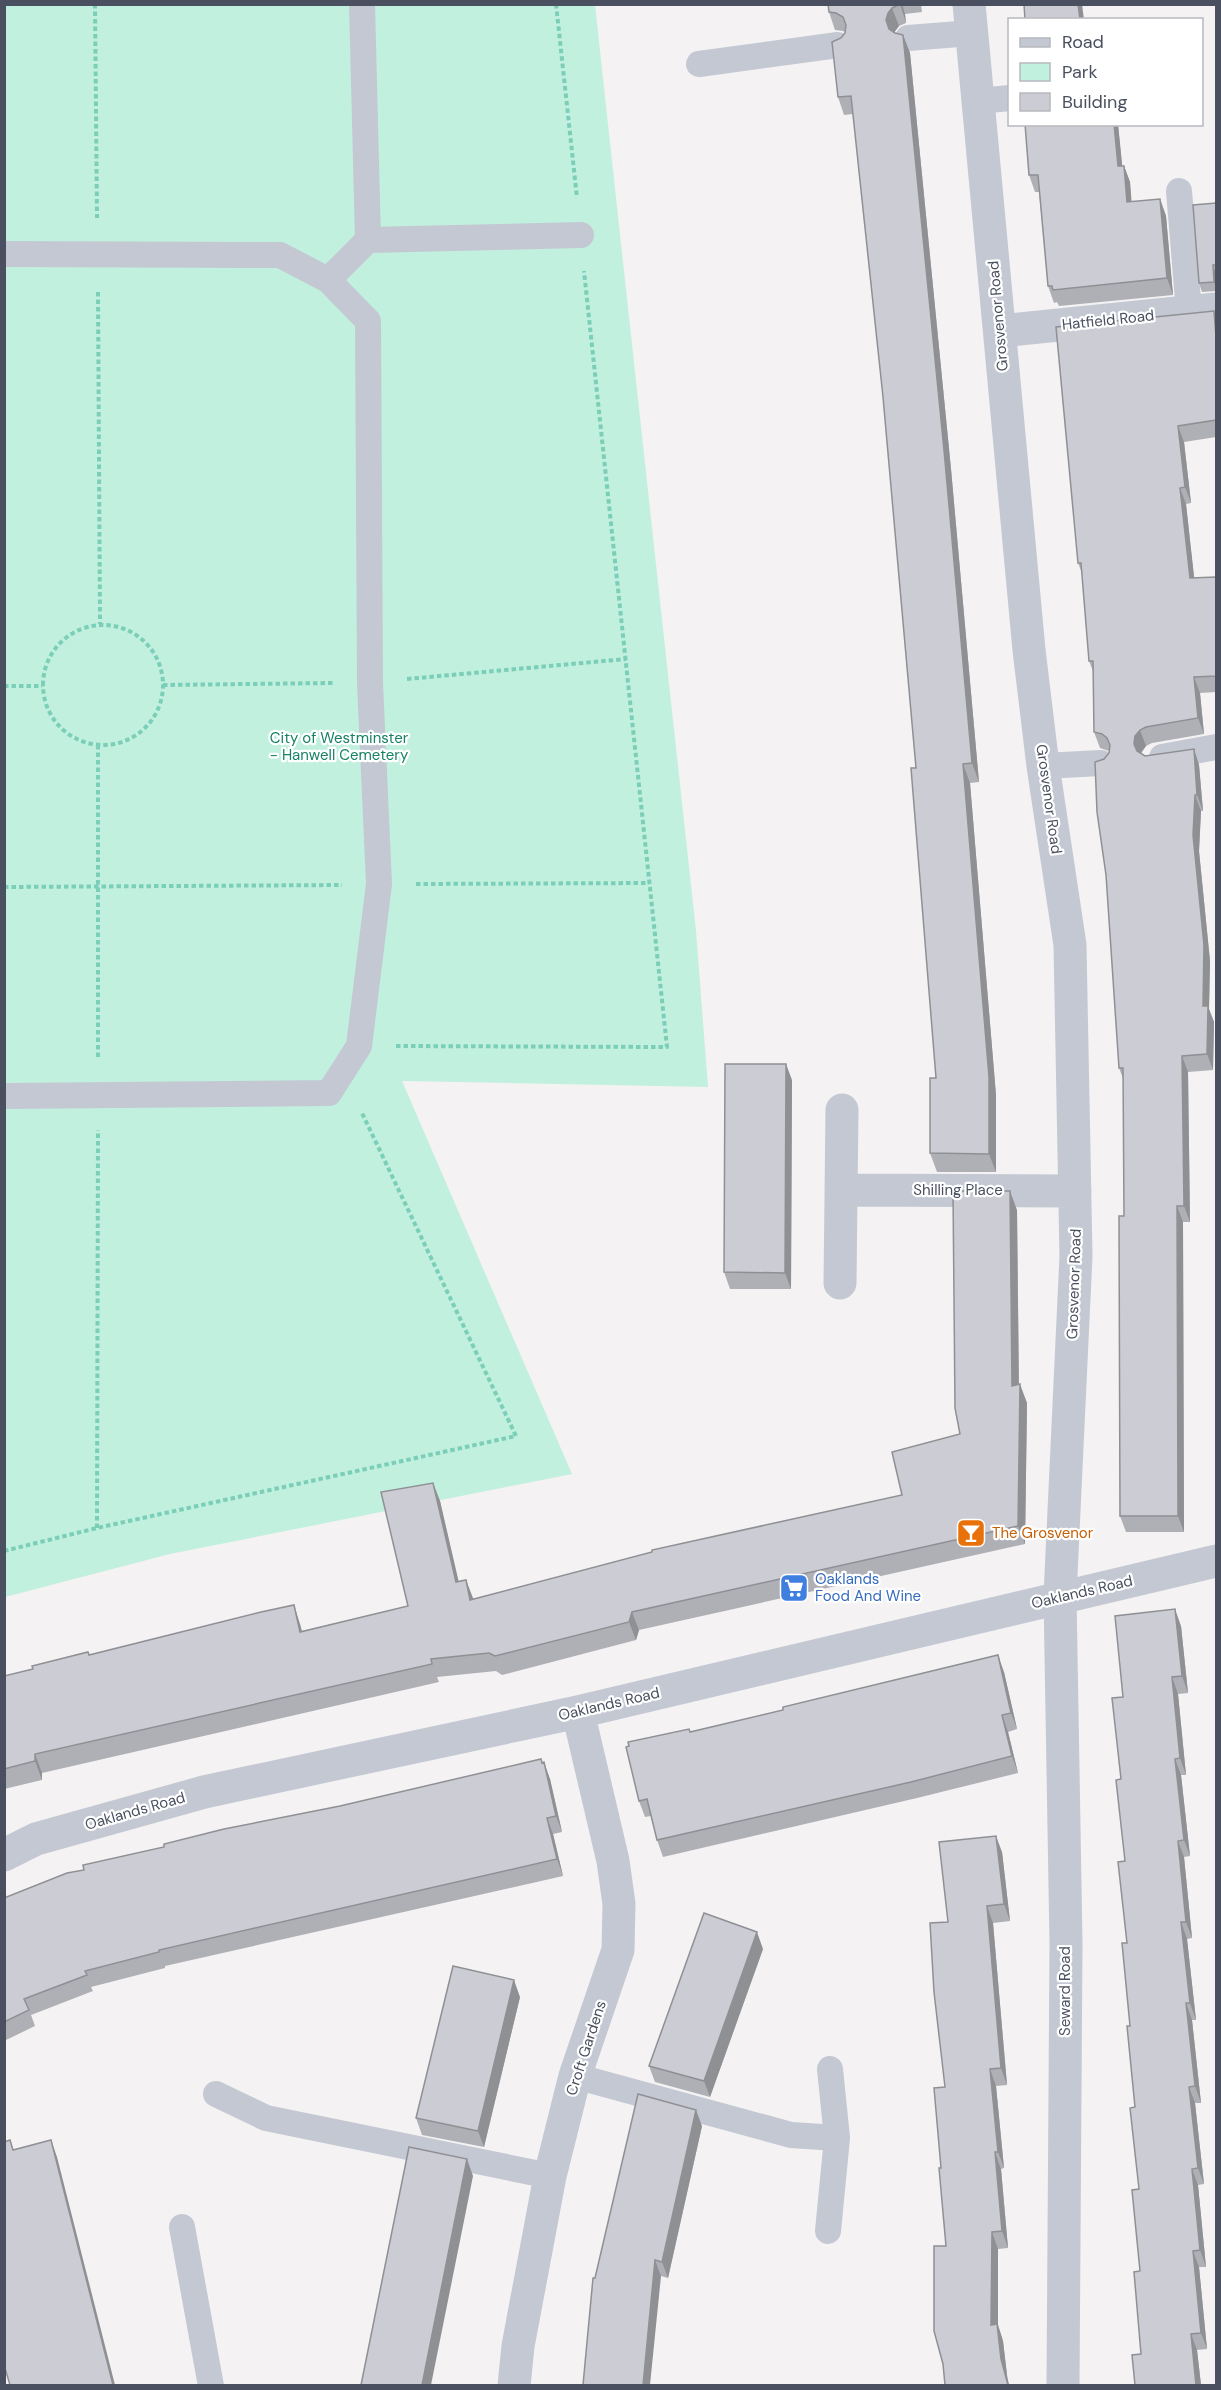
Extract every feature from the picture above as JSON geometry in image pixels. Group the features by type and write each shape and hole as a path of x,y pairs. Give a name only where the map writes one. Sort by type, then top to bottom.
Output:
{"street":[{"name":"Grosvenor Road","path":"970,19 994,99 1000,331 1029,650 1043,766 1070,945 1076,1256 1060,1596"},
{"name":"Hatfield Road","path":"1000,331 1203,311"},
{"path":"840,1283 842,1110"},
{"name":"Shilling Place","path":"841,1190 1075,1191"},
{"name":"Oaklands Road","path":"4,1855 36,1839 204,1791 578,1712 1060,1596 1216,1561"},
{"name":"Seward Road","path":"1060,1596 1066,1943 1064,2385"},
{"name":"Croft Gardens","path":"514,2385 518,2346 550,2176 575,2076 618,1950 619,1904 613,1861 578,1712"}],"lane":[{"path":"362,4 368,240"},
{"path":"908,38 970,19"},
{"path":"699,64 838,45"},
{"path":"1179,191 1203,311"},
{"path":"328,280 368,240 580,235"},
{"path":"4,254 280,255 328,280 368,321 370,683 379,885 359,1046 329,1093 4,1095"},
{"path":"1155,758 1216,747"},
{"path":"1043,766 1101,763"},
{"path":"828,2231 837,2138 830,2069"},
{"path":"575,2076 791,2135 837,2138"},
{"path":"216,2094 266,2118 550,2176"},
{"path":"182,2227 211,2385"}],"path":[{"path":"95,4 100,624"},
{"path":"359,1046 667,1047 556,4"},
{"path":"100,624 120,627 137,635 157,658 164,685 155,716 140,732 131,738 98,745 77,739 65,732 48,710 42,686 45,665 51,653 74,631 100,624"},
{"path":"4,686 42,686"},
{"path":"97,1528 98,745"},
{"path":"4,887 649,883"},
{"path":"4,1551 97,1528 516,1436 342,1072"}],"green space":[{"name":"City of Westminster - Hanwell Cemetery","path":"5,5 595,5 696,931 708,1087 402,1081 572,1474 170,1554 5,1597"}],"building":[{"path":"828,4 900,4 892,8 886,20 889,29 903,35 944,450 972,763 963,764 989,1077 989,1154 930,1153 930,1078 936,1078 911,768 916,768 883,397 851,96 838,97 832,42 841,38 845,33 846,25 843,17 829,12"},
{"path":"1024,4 1078,4 1080,18 1025,18"},
{"path":"1025,126 1114,126 1118,166 1124,166 1127,202 1160,199 1167,278 1053,290 1052,286 1048,286 1038,175 1029,175"},
{"path":"1216,203 1214,282 1199,283 1193,205"},
{"path":"1214,311 1216,420 1178,426 1185,487 1180,488 1190,578 1216,577 1216,676 1194,677 1198,718 1146,727 1135,736 1134,744 1137,751 1145,756 1194,749 1197,795 1195,795 1193,835 1204,945 1203,1006 1208,1006 1207,1054 1182,1056 1184,1206 1177,1206 1178,1516 1120,1516 1119,1216 1124,1216 1123,1068 1119,1068 1106,875 1097,812 1095,762 1104,759 1109,753 1110,745 1107,738 1094,732 1093,661 1089,661 1081,563 1078,563 1056,327"},
{"path":"725,1064 786,1064 785,1273 724,1272"},
{"path":"953,1191 1010,1191 1012,1386 1020,1384 1018,1526 632,1612 629,1622 495,1656 489,1653 431,1659 432,1664 35,1754 35,1761 4,1769 4,1676 33,1669 32,1666 88,1652 89,1655 294,1605 300,1632 408,1606 381,1492 433,1483 456,1582 466,1580 470,1600 652,1552 652,1550 902,1495 892,1452 960,1434 955,1408"},
{"path":"1175,1609 1182,1676 1172,1677 1180,1758 1175,1759 1184,1840 1178,1841 1186,1922 1181,1922 1190,2003 1186,2003 1195,2086 1189,2087 1198,2168 1192,2169 1200,2250 1193,2251 1201,2333 1191,2334 1196,2385 1135,2385 1132,2355 1141,2354 1134,2272 1140,2271 1132,2190 1139,2189 1130,2108 1135,2107 1122,1943 1127,1943 1118,1862 1125,1861 1116,1780 1121,1779 1112,1698 1123,1697 1115,1616"},
{"path":"998,1655 1011,1713 1002,1715 1012,1756 911,1782 657,1840 647,1799 639,1801 626,1747 629,1746 628,1742 689,1729 690,1732"},
{"path":"541,1759 542,1763 544,1762 556,1816 547,1818 557,1859 159,1950 159,1952 85,1971 87,1975 24,1999 29,2010 4,2022 4,1898 67,1873 84,1870 83,1865 164,1847 164,1844"},
{"path":"996,1836 1004,1904 987,1906 1001,2068 990,2069 998,2152 995,2152 1002,2231 992,2232 991,2325 997,2324 1001,2359 1008,2385 945,2385 943,2364 934,2331 934,2246 946,2246 934,2088 945,2087 934,1992 930,1923 948,1922 939,1842"},
{"path":"704,1913 757,1932 704,2081 649,2066"},
{"path":"453,1966 514,1980 478,2131 416,2118"},
{"path":"638,2094 696,2110 662,2262 655,2260 643,2385 583,2385 593,2278 595,2278"},
{"path":"10,2140 13,2150 51,2140 113,2385 10,2385 4,2365 4,2142"},
{"path":"409,2147 467,2159 422,2385 361,2385"}],"place":[{"name":"The Grosvenor","path":"971,1533"},
{"name":"Oaklands Food And Wine","path":"794,1588"}]}
